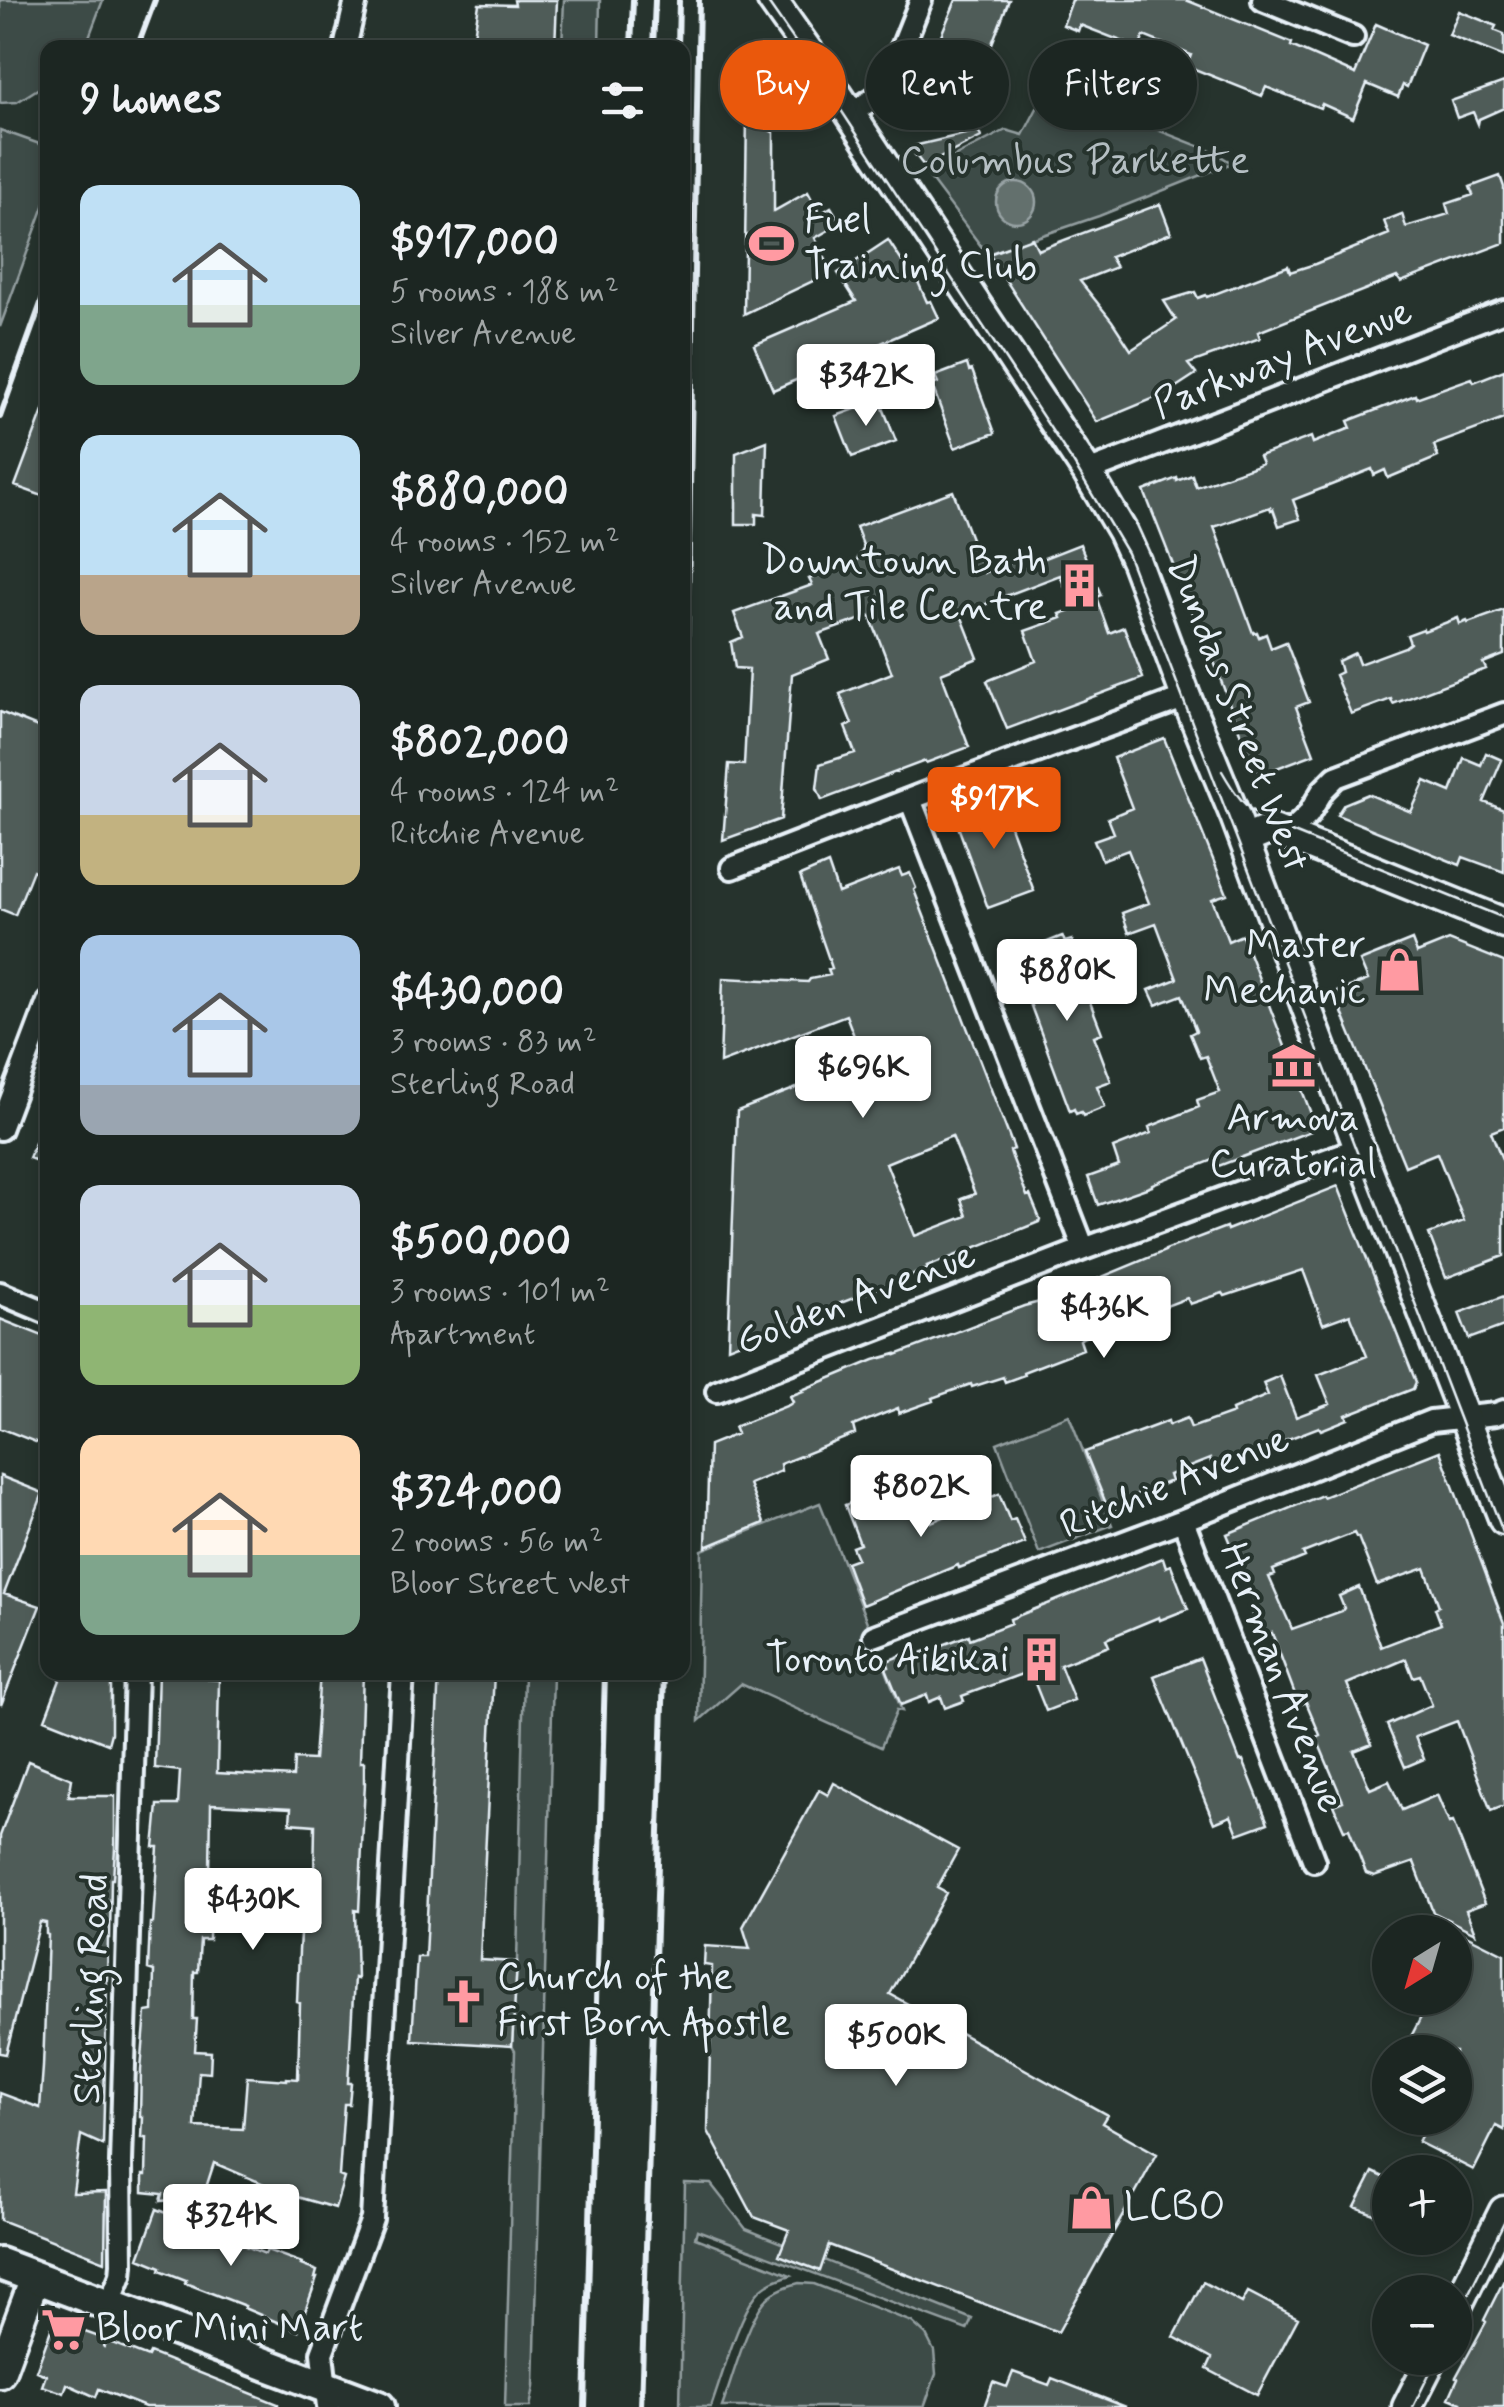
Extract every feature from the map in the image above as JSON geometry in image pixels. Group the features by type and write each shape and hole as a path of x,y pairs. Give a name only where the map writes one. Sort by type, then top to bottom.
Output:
{"main road":[{"name":"Dundas Street West","path":"772,0 1087,472 1122,531 1504,1520"},
{"path":"1244,840 1271,829 1504,923"},
{"path":"1472,2275 1504,2210"},
{"path":"0,2264 110,2305 328,2397 379,2407"},
{"path":"0,2374 35,2278"},
{"path":"1407,2407 1423,2375"}],"street":[{"path":"348,40 356,0"},
{"path":"850,114 879,96 920,0"},
{"path":"1262,0 1354,37"},
{"name":"Parkway Avenue","path":"1087,472 1504,311"},
{"path":"732,868 1186,697"},
{"path":"1287,835 1308,815 1336,777 1504,714"},
{"path":"910,799 1084,1249"},
{"path":"0,1128 40,1023"},
{"name":"Golden Avenue","path":"716,1391 1359,1148"},
{"path":"0,1293 40,1310"},
{"name":"Ritchie Avenue","path":"874,1636 1183,1520 1431,1421 1504,1411"},
{"name":"Herman Avenue","path":"1183,1520 1314,1860"},
{"name":"Sterling Road","path":"110,2305 122,2264 121,2163 136,1680"},
{"path":"328,2397 322,2352 372,2219 403,1680"}],"green space":[{"path":"0,0 103,0 88,40 40,40 40,87 17,102 0,103"},
{"path":"564,0 600,0 599,40 562,40"},
{"name":"Columbus Parkette","path":"1029,123 1029,130 1158,130 1232,163 1099,216 987,254 925,172 1006,130 1023,135"},
{"path":"0,130 40,144 40,217 0,327"},
{"path":"1069,1415 1112,1525 1039,1553 997,1443"},
{"path":"820,1503 902,1711 897,1710 881,1747 741,1684 699,1721 702,1550"},
{"path":"524,1680 553,1680 534,2387 530,2407 505,2407"},
{"path":"685,2183 711,2184 746,2229 972,2319 967,2330 697,2230 695,2238 791,2275 763,2287 749,2305 711,2407 680,2407"},
{"path":"799,2283 814,2284 912,2322 926,2335 934,2351 936,2374 924,2407 722,2407 758,2311 771,2295"}],"shaded area":[{"path":"1016,182 1030,188 1036,202 1030,216 1016,222 1002,216 996,202 1002,188"}],"building":[{"path":"514,0 557,0 555,40 473,40 479,4 515,5"},
{"path":"956,0 1009,0 993,40 939,40"},
{"path":"1072,0 1186,0 1292,43 1291,46 1355,74 1376,24 1424,45 1407,87 1403,85 1398,97 1367,84 1353,118 1266,87 1262,96 1197,70 1197,40 1154,40 1144,36 1142,40 1118,40 1080,25 1078,31 1063,25"},
{"path":"1459,11 1496,26 1494,30 1504,34 1504,57 1449,35"},
{"path":"1504,82 1504,108 1479,119 1478,124 1473,112 1457,118 1451,101"},
{"path":"747,130 770,130 774,133 774,211 808,192 820,214 831,207 841,223 815,238 832,272 744,314"},
{"path":"978,131 981,137 924,166 909,147"},
{"path":"1500,176 1504,187 1504,243 1401,282 1397,277 1258,332 1260,338 1188,364 1196,374 1167,393 1097,422 989,254 1032,238 1038,250 1160,204 1171,233 1110,257 1116,267 1080,281 1131,350 1176,320 1164,301 1195,292 1198,298 1207,297 1288,266 1290,272 1315,264 1389,234 1384,221 1402,214 1406,227 1449,214 1446,204 1473,195 1470,187"},
{"path":"888,240 912,277 915,275 939,318 773,390 754,345 856,301 838,273"},
{"path":"967,364 995,433 955,448 932,385 938,383 935,376"},
{"path":"1504,370 1504,419 1434,445 1438,457 1388,478 1385,470 1374,475 1372,469 1293,500 1300,519 1279,526 1270,507 1214,527 1253,633 1257,632 1259,637 1266,634 1271,648 1286,642 1309,702 1296,707 1314,754 1269,771 1254,770 1206,640 1203,641 1144,491 1192,475 1196,487 1262,463 1259,456 1311,437 1313,443 1351,428 1348,421 1415,395 1416,398 1472,378 1474,382"},
{"path":"880,400 896,441 852,457 836,416"},
{"path":"40,419 40,495 15,486"},
{"path":"767,441 765,515 756,514 756,524 736,524 736,453"},
{"path":"953,491 984,573 1020,559 1024,566 1080,544 1101,595 1096,597 1109,633 1124,627 1143,678 1007,729 987,681 1036,661 1025,631 1062,618 1060,614 1074,609 1060,575 961,615 978,658 941,673 969,747 822,800 817,788 820,764 855,753 845,727 852,724 840,694 892,673 870,616 819,634 829,659 792,674 781,819 723,840 729,764 744,765 749,669 735,668 731,642 743,637 734,613 812,585 809,579 857,560 864,548 856,527"},
{"path":"1504,610 1504,655 1483,663 1486,669 1393,704 1391,699 1351,714 1335,675 1341,672 1338,661 1355,653 1359,664 1405,647 1410,643 1407,635 1423,629 1458,618 1460,624 1468,623"},
{"path":"0,712 40,728 40,873 33,870 15,915 0,909"},
{"path":"1164,738 1227,894 1212,899 1228,941 1242,935 1315,1124 1311,1131 1216,1167 1213,1160 1098,1205 1088,1177 1119,1166 1113,1148 1151,1133 1149,1127 1199,1107 1197,1100 1220,1092 1206,1056 1200,1058 1190,1034 1196,1031 1182,995 1156,1005 1149,990 1177,979 1156,923 1129,933 1122,913 1149,903 1128,850 1102,860 1094,840 1114,833 1108,818 1132,808 1113,758"},
{"path":"1486,753 1502,760 1484,802 1504,810 1504,872 1463,857 1460,865 1337,815 1344,804 1368,794 1411,812 1425,781 1451,792 1464,758 1481,765"},
{"path":"999,796 1034,891 988,908 953,813"},
{"path":"828,864 838,893 899,869 902,876 910,873 1014,1149 1010,1151 1012,1157 1040,1219 928,1269 728,1347 737,1111 864,1062 846,1015 720,1063 723,978 808,982 830,975 828,969 832,968 800,876","holes":["952,1136 975,1194 961,1199 967,1216 915,1236 886,1163"]},
{"path":"1062,936 1065,942 1072,940 1078,956 1073,958 1102,1033 1094,1036 1111,1081 1097,1086 1105,1107 1083,1116 1074,1109 1070,1111 1025,990 1033,985 1023,959 1032,956 1030,949"},
{"path":"1412,940 1417,953 1449,940 1504,962 1504,1127 1491,1132 1504,1164 1504,1256 1446,1278 1429,1234 1464,1221 1437,1153 1405,1166 1334,993 1368,980 1360,961"},
{"path":"40,1130 40,1162 29,1158"},
{"path":"1338,1186 1416,1382 1413,1389 1346,1415 1348,1419 1321,1430 1319,1427 1213,1468 1210,1459 1169,1475 1171,1481 1109,1511 1085,1452 1168,1421 1169,1425 1187,1418 1191,1428 1233,1413 1232,1410 1268,1395 1263,1383 1280,1376 1296,1417 1330,1404 1318,1375 1367,1356 1350,1314 1323,1324 1303,1270 1225,1296 1223,1293 1190,1304 1187,1298 1082,1338 1083,1349 1023,1372 1024,1375 1005,1382 1003,1377 972,1387 971,1384 932,1398 933,1401 899,1413 898,1408 853,1426 855,1434 780,1464 781,1471 749,1484 764,1523 706,1547 709,1445 737,1434 734,1427 789,1405 793,1402 790,1396 802,1390 874,1360 1044,1301 1165,1250"},
{"path":"1504,1296 1504,1326 1469,1339 1459,1313"},
{"path":"0,1319 40,1335 40,1444 0,1428"},
{"path":"1440,1451 1504,1623 1504,1806 1491,1811 1457,1721 1415,1737 1424,1759 1405,1767 1387,1725 1432,1705 1420,1675 1413,1677 1406,1659 1347,1684 1372,1744 1354,1751 1370,1789 1389,1781 1402,1810 1437,1795 1449,1823 1453,1822 1485,1903 1466,1910 1468,1915 1433,1912 1414,1862 1374,1876 1366,1873 1349,1829 1344,1830 1333,1805 1343,1801 1306,1702 1299,1705 1272,1633 1263,1637 1253,1615 1259,1612 1227,1534","holes":["1354,1533 1377,1585 1425,1568 1439,1606 1435,1608 1441,1624 1381,1647 1359,1587 1339,1596 1342,1611 1292,1629 1269,1577 1275,1575 1273,1570"]},
{"path":"0,1476 40,1492 4,1594 40,1606 1,1705"},
{"path":"903,1482 917,1516 928,1512 931,1522 999,1494 1025,1543 959,1568 958,1565 862,1605 846,1562 857,1558 852,1547 860,1544 845,1505"},
{"path":"1163,1558 1166,1567 1171,1565 1188,1609 1106,1639 1109,1646 1060,1665 1074,1700 1046,1711 1030,1671 962,1696 964,1701 945,1708 941,1697 929,1702 927,1695 901,1705 886,1668 887,1661 969,1635 970,1639"},
{"path":"1200,1658 1268,1823 1238,1834 1231,1816 1214,1823 1154,1676"},
{"path":"60,1680 111,1680 108,1744 45,1719"},
{"path":"158,1680 219,1680 217,1773 293,1777 294,1759 314,1760 319,1680 363,1680 360,1762 364,1762 365,1782 359,1911 355,1910 357,1979 354,1978 351,2083 349,2104 344,2104 339,2176 344,2178 335,2208 290,2195 214,2163 203,2197 161,2201 163,2194 143,2192 147,2138 142,2138 140,2117 141,2070 146,2012 153,2011 154,1971 148,1969 158,1847 154,1847 158,1805 178,1805 180,1771 155,1768","holes":["211,1804 291,1808 290,1823 315,1825 314,1884 309,1883 308,1918 301,1918 298,2079 247,2077 243,2129 195,2127 199,2072 210,2073 211,2052 195,2051 197,2019 193,2019 194,1972 198,1972 200,1940 209,1940"]},
{"path":"439,1680 494,1680 480,1960 517,1962 512,2046 412,2040 417,1957 425,1957"},
{"path":"28,1761 72,1779 69,1796 115,1796 103,2145 81,2135 73,2193 106,2192 105,2261 0,2220 0,2093 40,2108 43,2067 46,1923 40,1922 6,2054 0,2053 0,1836"},
{"path":"834,1783 958,1850 937,1888 946,1893 890,1994 1107,2115 1102,2123 1157,2154 1058,2332 829,2245 820,2271 779,2255 789,2230 754,2217 708,2131 712,1966 704,1965 705,1946 750,1949 743,1927 819,1790 828,1795"},
{"path":"1472,1938 1504,1954 1504,2130 1496,2126 1474,2170 1472,2155 1444,2155 1418,2142 1422,2135 1472,2135 1472,2035 1412,2035 1422,2015 1472,2015"},
{"path":"1372,2174 1372,2213 1355,2207"},
{"path":"157,2209 317,2271 298,2331 185,2283 186,2280 139,2258"},
{"path":"1504,2280 1504,2407 1459,2407 1461,2403 1449,2398 1457,2375 1472,2375 1472,2348"},
{"path":"1203,2282 1242,2303 1248,2292 1298,2318 1257,2395 1207,2369 1212,2358 1174,2337"},
{"path":"54,2321 102,2338 104,2348 107,2341 148,2357 150,2353 278,2407 145,2407 99,2389 96,2397 67,2384 64,2393 42,2386 46,2375 36,2371"},
{"path":"1013,2372 1049,2385 1052,2378 1126,2407 984,2407 993,2382 1007,2387"}],"tram line":[{"path":"766,0 1074,464 1127,553 1504,1535"},
{"path":"1222,771 1242,800 1269,823 1504,918"},
{"path":"1472,2287 1504,2222"},
{"path":"1413,2407 1429,2375"}],"railway":[{"path":"140,40 155,0"},
{"path":"631,40 633,0"},
{"path":"653,40 655,0"},
{"path":"678,40 679,0"},
{"path":"690,488 699,0"},
{"path":"0,417 40,306"},
{"path":"585,2407 605,1680"},
{"path":"641,2407 664,1680"}],"place":[{"name":"Fuel Training Club","path":"771,244"},
{"name":"Downtown Bath and Tile Centre","path":"1080,585"},
{"name":"Master Mechanic","path":"1399,969"},
{"name":"Armova Curatorial","path":"1293,1066"},
{"name":"Toronto Aikikai","path":"1042,1660"},
{"name":"Church of the First Born Apostle","path":"464,2001"},
{"name":"LCBO","path":"1091,2208"},
{"name":"Bloor Mini Mart","path":"63,2329"}]}
